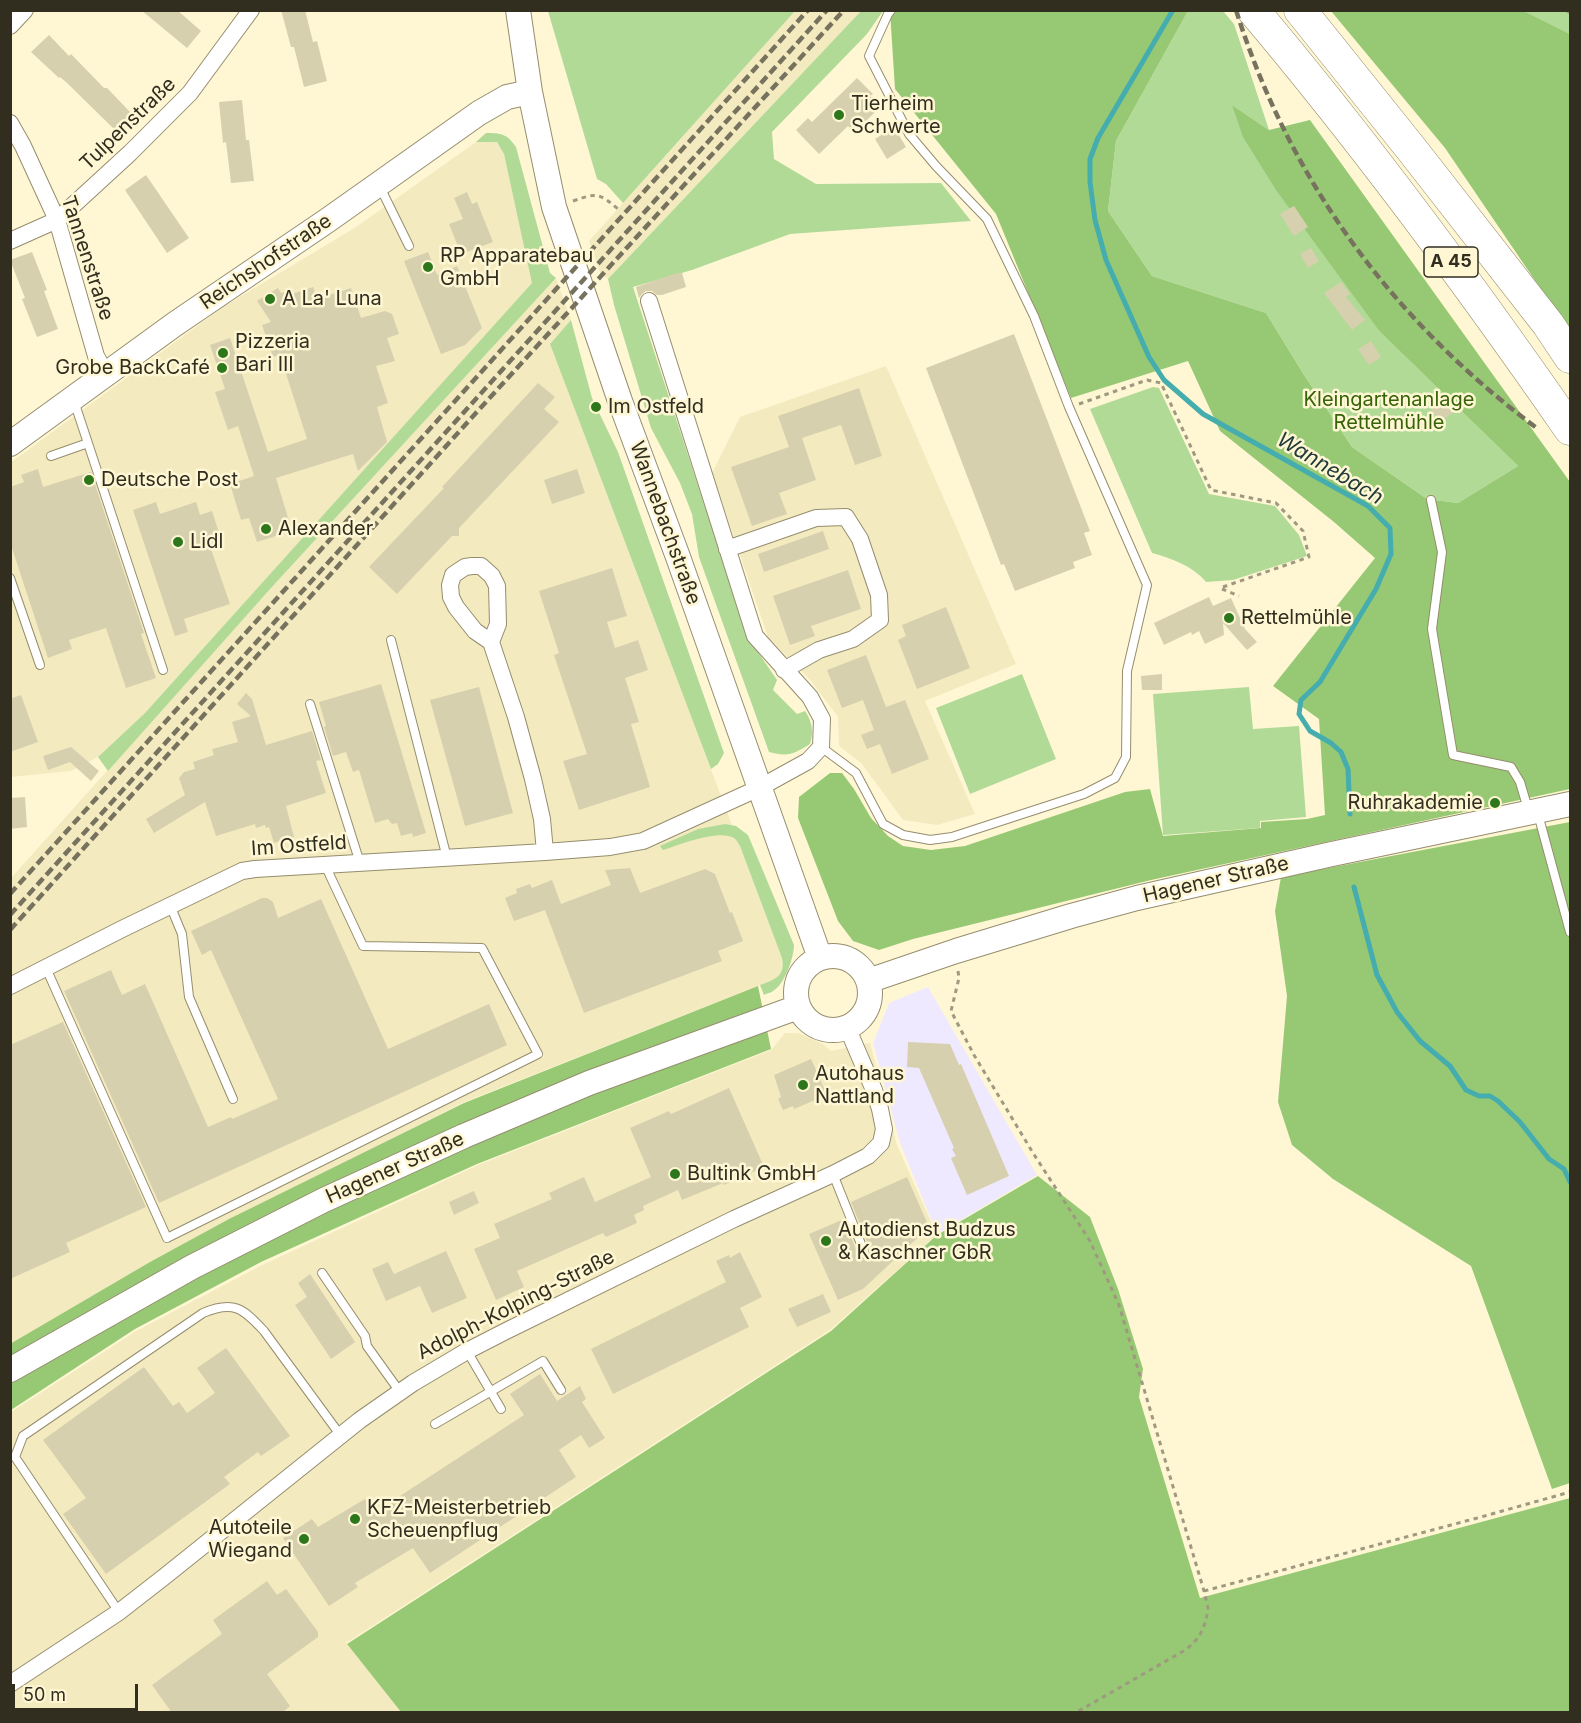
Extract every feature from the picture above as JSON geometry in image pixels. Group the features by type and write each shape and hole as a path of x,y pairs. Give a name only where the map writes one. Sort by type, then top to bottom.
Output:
{"highway":[{"name":"A 45","path":"1252,10 1374,160 1504,334 1570,429"},
{"name":"A 45","path":"1300,10 1435,178 1548,324 1570,357"}],"main road":[{"name":"Wannebachstraße","path":"518,10 530,92 554,207 620,401 678,557 820,958"},
{"name":"Reichshofstraße","path":"10,444 185,317 328,220 479,113 507,98 530,92"},
{"name":"Hagener Straße","path":"868,981 956,951 1082,913 1148,896 1332,854 1570,804"},
{"path":"836,956 851,961 862,970 868,981 869,1003 857,1022 847,1027 836,1030 813,1025 798,1007 797,984 809,964 820,958 836,956"},
{"name":"Hagener Straße","path":"10,1370 192,1267 324,1200 464,1136 590,1083 798,1007"}],"street":[{"path":"10,26 26,10"},
{"name":"Tulpenstraße","path":"10,241 57,220 130,153 190,93 251,10"},
{"name":"Tannenstraße","path":"10,123 57,220 96,356 106,374"},
{"path":"649,301 755,636 810,697 822,719 821,747"},
{"path":"727,549 816,518 846,517 860,539 879,596 880,620 853,639 819,650 784,670"},
{"path":"491,642 516,717 533,779 542,819 545,852"},
{"name":"Im Ostfeld","path":"10,986 242,871 545,852 639,843 759,788 808,761 821,747"},
{"name":"Adolph-Kolping-Straße","path":"10,1684 119,1612 400,1392 467,1351 734,1219 868,1156 881,1143 883,1136 880,1109 847,1027"}],"lane":[{"path":"821,747 856,773 883,824 903,835 930,840 952,837 1084,794 1115,778 1125,757 1127,670 1147,585 1069,407 1034,316 987,219 909,134 869,56 891,10"},
{"path":"378,184 409,246"},
{"path":"73,398 163,670"},
{"path":"51,456 88,443"},
{"path":"1431,500 1442,552 1432,629 1453,756 1511,767 1533,812 1570,932"},
{"path":"10,578 40,665"},
{"path":"391,640 447,858"},
{"path":"310,704 360,863"},
{"path":"46,968 167,1238 538,1054 482,948 363,946 326,865"},
{"path":"170,905 182,934 189,997 233,1099"},
{"path":"833,1174 865,1254"},
{"path":"322,1273 365,1336 367,1346 400,1392"},
{"path":"119,1612 15,1457 23,1436 203,1313 224,1306 234,1306 258,1324 341,1436"},
{"path":"467,1351 501,1409"},
{"path":"435,1424 543,1361 561,1390"}],"path":[{"path":"1566,10 1570,13"},
{"path":"554,207 595,194 605,198 618,209"},
{"path":"1069,407 1147,380 1161,383 1211,490 1276,503 1303,531 1309,557 1220,588 1239,596"},
{"path":"956,951 959,978 951,1011 974,1055 1090,1241 1119,1305 1208,1608 1206,1621 1199,1637 1187,1649 1077,1713"},
{"path":"1204,1591 1570,1492"}],"shaded area":[{"path":"795,11 861,11 608,279 600,273 589,241"},
{"path":"476,142 497,142 504,154 533,283 145,713 98,757 71,771 11,777 10,463 223,307 356,227"},
{"path":"556,278 571,320 550,344 782,957 781,972 777,978 758,986 464,1102 150,1262 11,1344 11,878 271,588"},
{"path":"886,366 1016,664 925,701 975,814 937,825 903,820 861,763 839,746 838,717 811,681 768,637 712,473 740,417"},
{"path":"928,987 1037,1175 937,1234 900,1143 873,1043 889,1003"},
{"path":"785,1033 798,1033 823,1044 831,1051 870,1043 897,1145 937,1235 830,1330 346,1643 401,1712 11,1712 11,1412 136,1331 262,1265 478,1165 771,1050"}],"green space":[{"path":"548,10 795,11 623,203 606,184 597,179"},
{"path":"861,11 883,11 867,34 772,132 774,159 816,184 941,183 971,221 790,234 692,270 633,287 751,642 777,680 773,690 797,714 805,711 811,723 810,744 795,752 781,754 769,752 699,557 692,514 680,483 651,428 608,279"},
{"path":"890,11 1188,11 1116,141 1108,211 1152,276 1266,313 1352,447 1427,499 1458,503 1518,466 1380,332 1276,190 1243,137 1232,105 1269,130 1310,120 1570,482 1570,789 1151,880 913,939 879,950 853,941 838,921 798,818 799,797 830,773 842,773 871,818 888,836 903,846 931,850 965,846 1125,792 1150,789 1163,836 1261,828 1261,822 1307,819 1325,815 1319,719 1273,686 1375,558 1334,522 1220,431 1188,361 1071,398 996,214 895,89"},
{"name":"Kleingartenanlage Rettelmühle","path":"1188,11 1223,11 1234,24 1269,130 1232,105 1380,332 1518,466 1458,503 1427,499 1352,447 1266,313 1152,276 1108,211 1116,141"},
{"path":"1331,11 1524,11 1570,34 1570,332 1445,148"},
{"path":"1524,11 1570,11 1570,34"},
{"path":"486,133 504,135 516,147 550,273 556,278 271,588 108,771 98,757 145,713 532,283 504,154 497,142 476,142"},
{"path":"571,320 592,398 618,452 724,753 718,764 711,769 550,344"},
{"path":"1153,387 1159,388 1209,494 1275,506 1299,535 1307,556 1233,580 1206,582 1188,567 1152,553 1090,409"},
{"path":"1022,674 1056,759 970,794 936,708"},
{"path":"1249,687 1253,729 1299,726 1306,817 1260,821 1260,828 1163,835 1153,694"},
{"path":"1570,822 1570,1483 1552,1489 1471,1266 1333,1179 1292,1145 1278,1102 1287,996 1275,911 1281,877"},
{"path":"725,824 736,826 748,835 794,945 791,963 785,977 777,988 764,995 760,985 778,976 782,969 782,958 737,841 734,838 719,835 663,850 660,846 698,829"},
{"path":"758,986 771,1049 477,1164 261,1262 135,1329 11,1410 10,1344 150,1262 229,1219 464,1103"},
{"path":"1038,1176 1090,1217 1118,1289 1143,1369 1139,1397 1200,1598 1570,1498 1570,1712 401,1712 347,1644 831,1331 937,1235"}],"building":[{"path":"141,10 177,10 201,31 187,48"},
{"path":"281,10 305,10 313,42 317,41 327,81 304,87 294,47 291,47"},
{"path":"49,35 131,113 115,130 66,82 31,52"},
{"name":"Tierheim Schwerte","path":"857,78 873,94 870,96 881,106 855,132 848,126 819,154 796,130 808,118 812,122"},
{"path":"242,100 246,140 249,140 254,181 231,183 226,142 223,143 219,102"},
{"path":"894,127 906,147 887,159 875,139"},
{"path":"146,175 189,238 167,253 125,190"},
{"path":"467,192 472,204 477,202 493,242 461,254 449,224 463,219 454,198"},
{"path":"1294,206 1308,227 1294,236 1280,214"},
{"path":"1311,248 1319,261 1308,268 1300,254"},
{"path":"32,252 47,290 44,291 58,329 37,337 10,260"},
{"path":"428,252 437,275 457,266 482,328 465,345 441,354 404,261"},
{"path":"682,273 686,287 662,295 646,291 639,298 636,287"},
{"path":"1341,282 1350,294 1346,297 1365,320 1352,330 1324,293"},
{"path":"313,287 317,299 351,288 361,318 385,311 392,314 399,334 387,338 395,361 376,366 388,403 377,407 387,442 358,471 353,454 276,478 292,531 257,542 249,518 241,520 230,484 254,476 238,426 228,430 215,392 225,389 210,345 230,338 268,452 307,439 280,355 273,357 262,325 271,322 257,301 278,288 286,296"},
{"path":"1014,334 1090,531 1084,533 1092,555 1073,562 1075,568 1015,591 1004,564 1001,565 926,368"},
{"path":"1371,341 1381,357 1369,365 1358,349"},
{"path":"538,383 555,397 544,409 559,422 459,528 459,536 452,536 397,594 369,567"},
{"path":"859,388 882,456 855,465 841,425 802,438 816,480 779,493 787,514 752,526 731,467 789,447 778,416"},
{"path":"1446,400 1453,413 1439,422 1431,409"},
{"path":"38,469 43,487 91,472 144,633 141,634 156,678 126,688 106,628 69,640 72,649 48,658 10,542 10,487 24,482 21,475"},
{"path":"577,469 585,493 552,504 544,480"},
{"path":"156,502 160,514 196,502 200,515 212,511 223,545 211,549 230,604 184,619 188,632 175,636 133,510"},
{"path":"823,531 829,549 764,572 758,554"},
{"path":"612,568 627,616 607,622 615,648 638,640 648,670 625,678 639,722 631,724 650,787 579,810 563,761 587,754 554,655 559,653 539,591"},
{"path":"848,570 861,609 811,626 815,636 790,645 773,596"},
{"path":"1209,597 1213,606 1231,598 1245,629 1257,642 1247,650 1223,623 1224,635 1205,644 1199,631 1192,635 1191,632 1164,645 1154,623"},
{"path":"946,607 970,668 917,689 898,640 906,636 902,625"},
{"path":"866,655 886,707 905,700 929,759 892,774 880,744 867,749 861,735 874,730 863,700 842,708 827,670"},
{"path":"1162,674 1162,690 1142,690 1141,676"},
{"path":"381,684 426,833 413,837 412,833 401,836 397,823 392,824 388,819 375,823 359,770 353,772 346,752 333,756 324,727 326,726 319,702"},
{"path":"479,687 513,813 465,826 430,700"},
{"path":"246,693 252,699 266,745 312,731 321,760 316,761 326,793 286,806 294,837 274,843 269,827 266,828 265,825 256,828 255,824 216,836 205,802 154,833 146,819 185,795 179,778 184,772 195,769 193,762 214,755 212,749 238,742 232,722 251,716 237,704"},
{"path":"21,695 38,742 10,752 10,699"},
{"path":"71,747 99,771 91,781 70,762 48,770 43,756"},
{"path":"25,797 27,827 10,829 10,798"},
{"path":"630,868 640,893 705,869 715,874 743,941 718,951 722,961 584,1013 545,910 514,921 505,898 517,893 516,889 530,884 532,888 552,880 561,904 611,885 605,870"},
{"path":"262,898 273,902 278,918 321,899 388,1049 489,1004 507,1045 159,1203 64,991 111,970 122,995 145,984 208,1127 278,1099 211,950 202,955 191,931"},
{"path":"63,1022 146,1207 66,1243 70,1252 10,1279 10,1045"},
{"path":"908,1042 950,1044 959,1065 961,1064 1009,1176 967,1195 951,1158 956,1156 952,1149 954,1148 919,1068 907,1067"},
{"name":"Autohaus Nattland","path":"811,1059 827,1095 794,1109 793,1106 783,1110 778,1099 781,1097 774,1075"},
{"path":"729,1088 764,1167 682,1200 678,1190 643,1206 644,1210 634,1215 637,1223 606,1237 603,1233 517,1271 524,1287 496,1300 474,1249 500,1238 494,1224 552,1199 549,1193 584,1177 595,1202 651,1177 630,1128 669,1111 671,1114"},
{"path":"907,1177 929,1227 863,1289 838,1300 809,1234 844,1219 859,1257 868,1260 871,1252 851,1202"},
{"path":"474,1191 479,1203 454,1215 449,1202"},
{"path":"446,1251 467,1298 432,1313 420,1286 386,1301 372,1269 388,1262 394,1274"},
{"path":"740,1252 762,1297 740,1308 749,1327 613,1394 591,1349 726,1282 716,1261 729,1255 730,1258"},
{"path":"310,1274 355,1342 331,1359 295,1305 307,1297 298,1283"},
{"path":"823,1294 831,1312 797,1327 788,1309"},
{"path":"226,1348 290,1436 261,1456 258,1452 224,1477 230,1484 106,1574 63,1514 86,1498 43,1440 144,1367 173,1406 179,1402 187,1413 215,1393 197,1368"},
{"path":"540,1374 557,1401 580,1386 586,1399 582,1402 605,1438 589,1448 581,1435 559,1450 576,1477 430,1573 413,1548 355,1583 358,1587 329,1606 283,1538 312,1519 318,1527 365,1499 374,1513 524,1415 510,1394"},
{"path":"267,1581 277,1595 286,1589 318,1632 318,1637 267,1674 290,1706 282,1713 172,1713 152,1685 222,1634 213,1620"}],"waterway":[{"name":"Wannebach","path":"1173,10 1098,138 1090,159 1090,182 1095,220 1106,260 1149,357 1164,380 1203,414 1368,506 1390,528 1391,554 1376,589 1320,682 1301,700 1299,714 1310,731 1331,743 1341,752 1348,769 1350,814"},
{"name":"Wannebach","path":"1354,887 1377,975 1397,1012 1420,1041 1450,1066 1466,1090 1479,1096 1490,1096 1520,1122 1549,1159 1564,1169 1570,1182"}],"railway":[{"path":"10,894 808,10"},
{"path":"10,915 827,10"},
{"path":"10,930 475,414 844,10"},
{"path":"1236,10 1259,73 1286,133 1317,190 1353,244 1393,295 1438,343 1486,387 1538,429"}],"place":[{"name":"Tierheim Schwerte","path":"839,115"},
{"name":"RP Apparatebau GmbH","path":"428,267"},
{"name":"A La' Luna","path":"270,299"},
{"name":"Pizzeria Bari III","path":"223,353"},
{"name":"Grobe BackCafé","path":"222,368"},
{"name":"Im Ostfeld","path":"596,407"},
{"name":"Deutsche Post","path":"89,480"},
{"name":"Alexander","path":"266,529"},
{"name":"Lidl","path":"178,542"},
{"name":"Rettelmühle","path":"1229,618"},
{"name":"Ruhrakademie","path":"1495,803"},
{"name":"Autohaus Nattland","path":"803,1085"},
{"name":"Bultink GmbH","path":"675,1174"},
{"name":"Autodienst Budzus & Kaschner GbR","path":"826,1241"},
{"name":"KFZ-Meisterbetrieb Scheuenpflug","path":"355,1519"},
{"name":"Autoteile Wiegand","path":"304,1539"}]}
